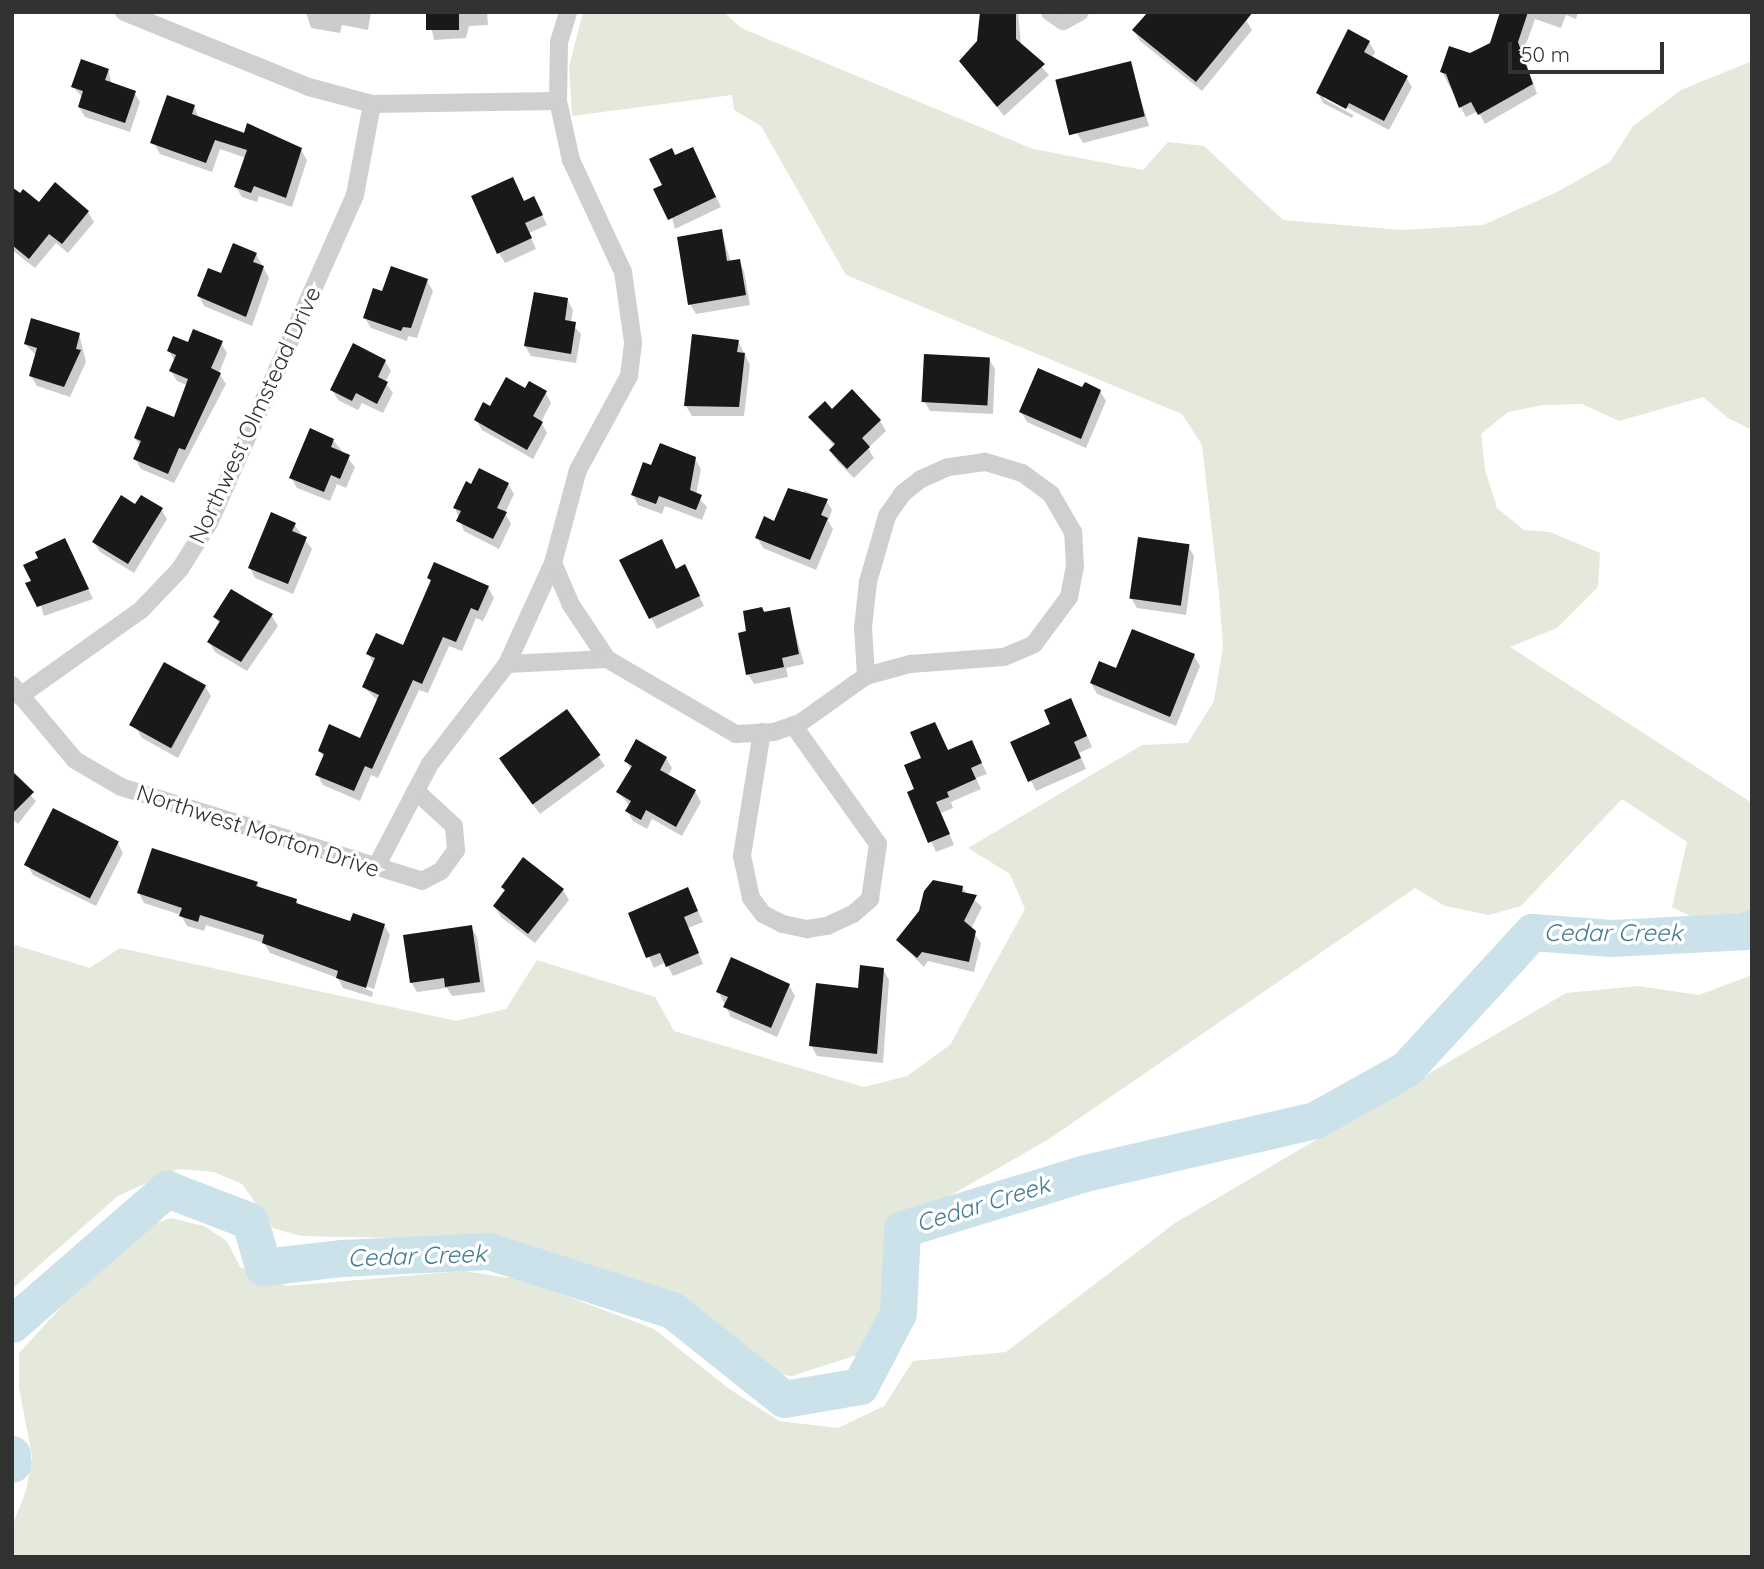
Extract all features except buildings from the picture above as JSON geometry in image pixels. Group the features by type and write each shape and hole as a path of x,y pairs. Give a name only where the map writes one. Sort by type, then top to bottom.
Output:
{"street":[{"path":"124,12 309,87 372,104 558,101"},
{"path":"375,869 416,791 473,702 507,664 553,564 578,470 629,376 633,342 623,271 571,160 558,101 559,42 568,12"},
{"path":"1050,12 1063,20 1080,12"},
{"name":"Northwest Olmstead Drive","path":"16,690 141,610 180,569 209,523 355,195 372,104"},
{"path":"553,564 571,605 607,659 718,726 736,734 762,732 793,725 866,676 910,664 1004,657 1034,644 1069,597 1075,567 1073,532 1051,494 1022,473 985,462 948,467 903,493 887,516 869,582 863,627 866,676"},
{"path":"507,664 607,659"},
{"name":"Northwest Morton Drive","path":"16,690 75,760 121,787 375,869 422,881 441,871 456,850 454,826 416,791"},
{"path":"762,732 743,856 751,898 762,914 783,924 807,929 827,926 853,914 870,899 878,844 793,725"}],"shaded area":[{"path":"583,12 724,12 741,28 1033,149 1143,170 1168,142 1204,146 1283,220 1402,230 1483,225 1557,192 1610,162 1633,126 1681,90 1752,61 1752,430 1728,418 1703,397 1619,421 1582,404 1543,405 1508,412 1481,434 1485,470 1497,508 1524,530 1550,532 1600,553 1598,587 1557,628 1510,647 1752,803 1752,911 1722,920 1696,919 1672,907 1687,842 1622,799 1521,906 1489,915 1445,906 1415,888 1049,1139 932,1206 919,1247 881,1325 857,1355 792,1376 768,1373 680,1303 565,1262 488,1240 301,1236 273,1228 242,1184 214,1172 177,1169 118,1196 12,1289 12,944 90,968 120,948 456,1021 506,1009 537,960 655,997 674,1031 864,1087 907,1076 950,1045 1025,909 1010,874 968,848 1142,745 1188,743 1214,701 1223,647 1219,593 1202,445 1182,414 846,275 761,126 734,110 732,95 572,116 569,67"},
{"path":"1752,975 1752,1557 12,1557 12,1526 26,1491 32,1456 19,1388 19,1353 76,1291 148,1226 171,1218 204,1226 227,1241 240,1267 287,1286 464,1271 524,1280 654,1329 728,1388 779,1421 838,1428 884,1406 913,1361 1006,1352 1175,1223 1566,993 1638,986 1699,995"}],"waterway":[{"name":"Cedar Creek","path":"12,1324 167,1189 250,1221 263,1267 342,1258 489,1251 672,1310 784,1399 860,1386 898,1313 902,1229 1085,1173 1315,1120 1406,1069 1532,932 1612,938 1747,931 1752,927"},
{"name":"Cedar Creek","path":"12,1454 12,1464"}]}
